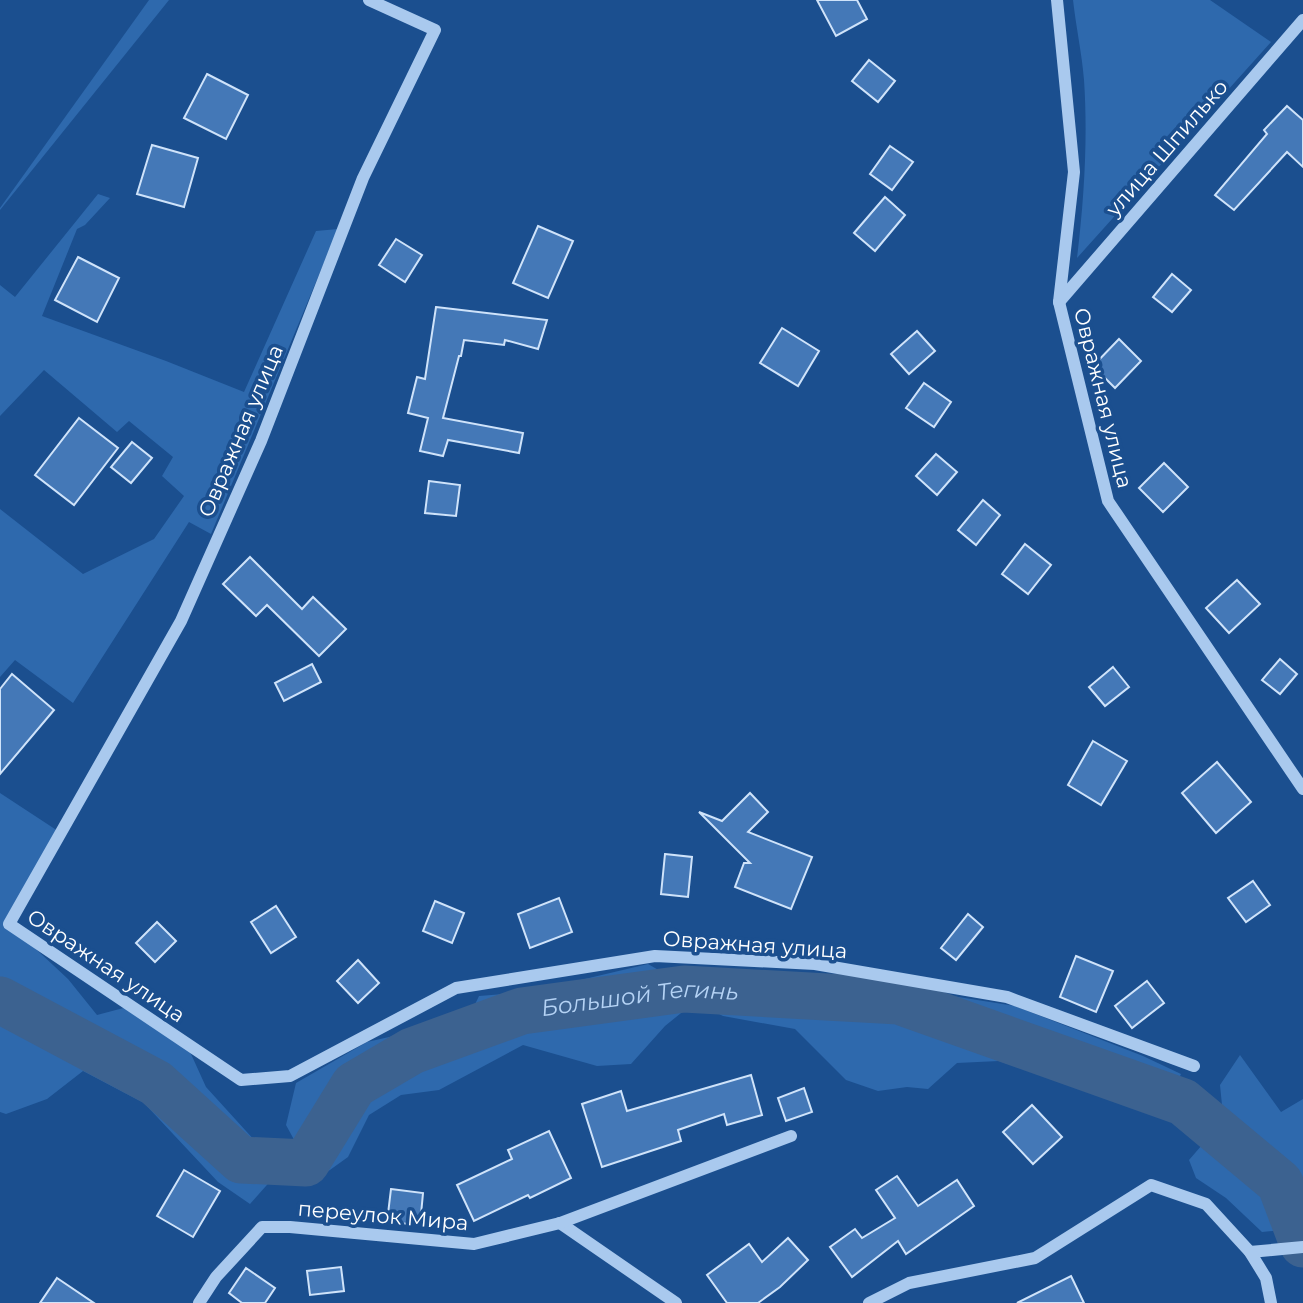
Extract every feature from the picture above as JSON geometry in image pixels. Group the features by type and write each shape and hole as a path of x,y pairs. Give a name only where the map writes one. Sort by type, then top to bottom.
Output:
{"street":[{"name":"Овражная улица","path":"369,0 435,30 363,178 261,441 181,621 9,924 241,1080 290,1076 456,988 655,956 815,964 1007,997 1194,1066"},
{"name":"Овражная улица","path":"1057,0 1074,172 1059,302 1108,500 1303,789"},
{"name":"улица Шпилько","path":"1059,302 1303,20"},
{"name":"переулок Мира","path":"199,1303 216,1277 262,1227 290,1227 474,1244 560,1223 791,1136"},
{"path":"869,1303 909,1283 1035,1258 1151,1185 1206,1204 1251,1252 1266,1278 1271,1303"},
{"path":"560,1223 676,1303"},
{"path":"1251,1252 1303,1247"}],"shaded area":[{"path":"149,0 169,0 0,210 0,208"},
{"path":"1073,0 1210,0 1271,42 1077,258 1086,125 1083,70"},
{"path":"98,194 110,198 85,225 77,229 42,316 244,392 316,231 338,229 211,534 189,522 73,703 15,660 0,677 0,509 83,574 154,539 184,496 162,476 173,457 129,421 117,432 44,370 0,416 0,285 15,297"},
{"path":"0,793 61,833 9,924 68,979 97,1015 131,1006 186,1043 206,1087 257,1143 274,1177 250,1204 218,1182 144,1103 83,1071 47,1099 6,1114 0,1112"},
{"path":"648,964 669,976 686,1009 665,1026 631,1064 597,1066 523,1045 439,1090 401,1095 369,1115 348,1157 316,1180 286,1125 296,1083 367,1042 468,1019 479,996 530,992"},
{"path":"756,972 846,979 1015,1006 1143,1056 1181,1074 1173,1092 1138,1079 1113,1100 999,1061 957,1063 928,1089 907,1087 878,1091 846,1080 795,1029 723,1016 703,1006 734,977"},
{"path":"1240,1055 1281,1112 1303,1099 1303,1228 1262,1232 1226,1198 1196,1178 1189,1160 1202,1145 1223,1150 1224,1125 1220,1085"}],"building":[{"path":"817,0 857,0 867,19 836,36"},
{"path":"869,60 895,81 878,102 852,81"},
{"path":"207,74 248,95 226,139 184,118"},
{"path":"1287,106 1303,120 1303,167 1287,152 1234,210 1215,195 1267,134 1264,130"},
{"path":"152,145 198,158 184,207 137,194"},
{"path":"890,146 913,162 892,190 870,174"},
{"path":"885,197 905,215 875,251 854,233"},
{"path":"538,226 573,241 548,298 513,283"},
{"path":"396,239 422,255 405,282 379,265"},
{"path":"78,257 119,278 97,322 55,300"},
{"path":"1172,274 1191,290 1172,312 1153,297"},
{"path":"436,307 547,320 538,349 505,340 504,345 464,340 443,418 523,433 519,453 448,440 443,456 420,451 428,418 408,413 417,377 425,379"},
{"path":"782,328 819,351 798,386 760,363"},
{"path":"917,331 935,351 909,374 891,354"},
{"path":"1119,339 1141,361 1115,388 1093,366"},
{"path":"924,383 951,402 934,427 906,408"},
{"path":"79,418 118,448 74,505 35,475"},
{"path":"132,442 152,458 131,483 111,467"},
{"path":"936,454 957,472 937,495 916,476"},
{"path":"1164,463 1188,487 1163,512 1139,488"},
{"path":"429,481 460,485 456,516 425,513"},
{"path":"983,500 1000,515 976,545 958,530"},
{"path":"1025,544 1051,565 1028,594 1002,574"},
{"path":"250,557 302,609 313,597 346,629 319,656 267,605 256,616 223,584"},
{"path":"1237,580 1260,604 1229,633 1206,608"},
{"path":"1280,659 1297,674 1280,694 1262,680"},
{"path":"312,664 321,682 284,701 275,683"},
{"path":"1113,667 1129,687 1105,706 1089,687"},
{"path":"12,674 54,710 0,774 0,689"},
{"path":"1093,741 1127,761 1101,805 1068,785"},
{"path":"1217,762 1251,802 1216,833 1182,793"},
{"path":"750,793 768,812 748,832 812,857 791,909 735,887 744,863 750,863 699,812 722,821"},
{"path":"665,854 692,857 688,897 661,894"},
{"path":"1253,881 1270,905 1246,922 1228,898"},
{"path":"559,898 572,932 530,948 518,914"},
{"path":"435,901 464,913 452,943 423,931"},
{"path":"276,906 296,937 271,953 251,922"},
{"path":"968,914 983,927 956,960 941,948"},
{"path":"157,922 176,941 155,962 136,943"},
{"path":"1076,956 1113,971 1096,1012 1060,997"},
{"path":"358,960 379,983 358,1003 337,981"},
{"path":"1147,981 1164,1003 1132,1028 1115,1006"},
{"path":"751,1075 762,1115 727,1125 724,1114 678,1130 681,1141 602,1167 582,1104 621,1091 627,1111"},
{"path":"804,1088 812,1112 786,1121 778,1098"},
{"path":"1032,1105 1062,1137 1033,1164 1003,1132"},
{"path":"549,1131 571,1178 474,1221 457,1185 512,1159 508,1150"},
{"path":"184,1170 220,1191 193,1237 157,1216"},
{"path":"897,1176 918,1206 957,1180 974,1206 906,1254 898,1241 852,1277 830,1247 855,1229 862,1238 895,1218 876,1190"},
{"path":"391,1189 423,1193 420,1225 387,1222"},
{"path":"788,1238 808,1260 780,1287 758,1303 727,1303 707,1275 749,1244 762,1262"},
{"path":"341,1267 344,1291 310,1295 307,1271"},
{"path":"246,1268 275,1288 265,1303 242,1303 229,1293"},
{"path":"1071,1276 1084,1303 1017,1303"},
{"path":"57,1278 94,1303 40,1303"}],"waterway":[{"name":"Большой Тегинь","path":"0,1000 156,1083 241,1160 306,1163 354,1085 412,1051 522,1011 684,989 899,1001 1183,1102 1280,1183 1303,1244"}]}
